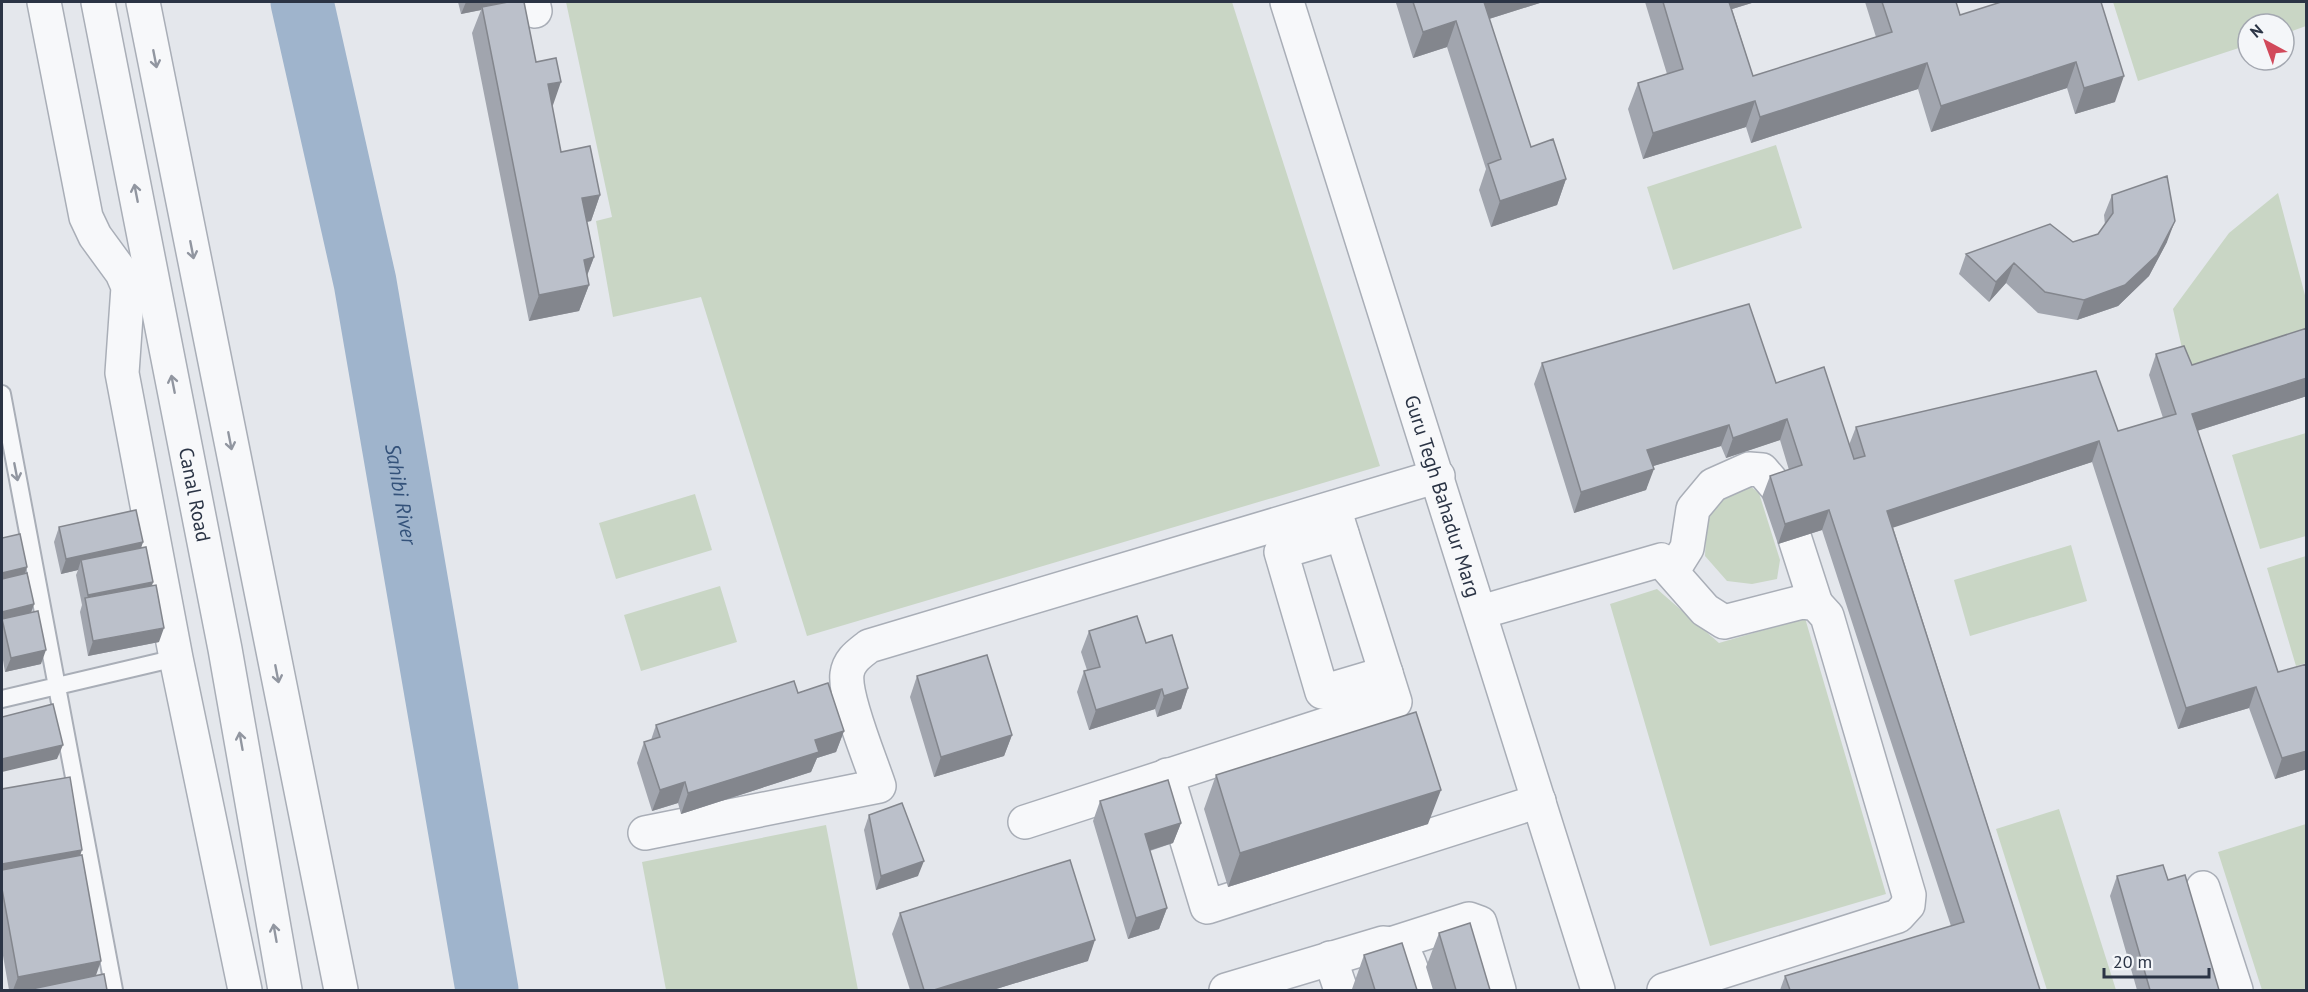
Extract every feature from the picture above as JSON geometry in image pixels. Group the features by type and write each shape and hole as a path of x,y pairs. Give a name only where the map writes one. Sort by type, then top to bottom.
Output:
{"street":[{"path":"44,2 86,217 95,236 122,273 140,284 122,373 176,658 245,990"},
{"name":"Canal Road","path":"98,2 140,284 225,649 285,990"},
{"path":"143,2 340,990"},
{"name":"Guru Tegh Bahadur Marg","path":"1287,2 1481,612 1598,990"},
{"path":"1672,572 1687,548 1694,509 1713,485 1749,469 1762,470 1780,491"},
{"path":"1386,673 1322,692 1281,552 1338,521 1438,476"},
{"path":"1025,822 1395,702 1338,521"},
{"path":"645,833 879,786 850,697 847,675 853,658 869,646 1338,521"},
{"path":"1664,990 1736,979 1898,916 1908,905 1909,895 1827,616 1816,604 1795,539"},
{"path":"1481,612 1661,560 1705,610 1724,622 1802,602 1816,604"},
{"path":"176,658 270,640"},
{"path":"1167,775 1208,907 1539,801"},
{"path":"2203,888 2236,990"},
{"path":"1226,990 1383,943 1394,944 1469,919 1480,923 1499,990"},
{"path":"1394,944 1407,957 1418,990"},
{"path":"1330,958 1341,990"}],"lane":[{"path":"2,394 114,990"},
{"path":"2,699 176,658"}],"green space":[{"path":"566,2 1232,2 1380,466 807,636 701,297 613,317 596,221 612,217"},
{"path":"2113,2 2306,2 2306,26 2296,30 2296,12 2236,12 2236,49 2138,81"},
{"path":"1776,145 1802,228 1673,270 1647,187"},
{"path":"2278,193 2306,299 2306,331 2187,370 2173,309 2229,233"},
{"path":"2306,433 2306,536 2260,549 2232,455"},
{"path":"1750,486 1759,493 1780,560 1777,579 1752,584 1727,581 1705,556 1706,532 1713,503"},
{"path":"695,494 712,550 616,579 599,523"},
{"path":"2071,545 2087,601 1970,636 1954,580"},
{"path":"2306,556 2306,663 2296,666 2267,568"},
{"path":"720,586 737,642 641,671 624,615"},
{"path":"1657,589 1719,643 1805,618 1886,894 1710,946 1610,604"},
{"path":"2059,809 2116,990 2047,990 1996,829"},
{"path":"2306,824 2306,990 2262,990 2218,852"},
{"path":"826,825 858,990 666,990 642,862"}],"building":[{"path":"508,2 524,2 536,62 556,58 561,82 548,84 561,152 590,146 600,195 582,198 594,257 584,260 589,285 539,295 482,7"},
{"path":"1413,2 1484,2 1531,147 1553,139 1566,179 1500,201 1488,164 1501,159 1456,21 1423,32"},
{"path":"1663,2 1729,2 1753,76 1892,32 1882,2 1956,2 1960,15 2001,2 2101,2 2124,76 2084,88 2076,62 1941,106 1927,63 1760,117 1755,101 1653,133 1638,83 1683,69"},
{"path":"2167,176 2175,221 2157,255 2125,285 2084,300 2045,292 2014,263 1996,282 1966,254 2050,224 2073,242 2098,234 2113,213 2112,195"},
{"path":"1749,304 1776,383 1824,367 1854,459 1865,456 1856,427 2096,371 2118,431 2176,414 2156,354 2184,346 2192,365 2307,328 2307,378 2192,414 2278,672 2307,664 2307,751 2282,758 2256,687 2186,708 2099,441 1887,511 2040,990 1790,990 1785,976 1964,922 1829,510 1785,524 1770,476 1802,465 1787,419 1733,438 1729,425 1647,450 1654,469 1581,492 1542,363"},
{"path":"136,510 143,542 66,559 59,527"},
{"path":"20,534 27,567 2,573 2,538"},
{"path":"146,547 153,582 88,595 81,560"},
{"path":"27,573 34,604 2,612 2,579"},
{"path":"156,585 164,628 93,641 85,598"},
{"path":"38,611 46,650 11,658 2,619"},
{"path":"1137,616 1146,643 1172,635 1188,688 1164,696 1162,689 1096,710 1084,671 1100,667 1089,631"},
{"path":"987,655 1012,735 941,757 917,676"},
{"path":"794,681 798,693 828,683 844,731 815,740 819,752 688,793 685,782 660,790 644,742 660,737 656,725"},
{"path":"53,704 63,745 2,759 2,717"},
{"path":"1416,712 1441,790 1240,853 1216,775"},
{"path":"70,777 82,850 2,864 2,789"},
{"path":"1168,780 1181,823 1145,834 1167,908 1136,918 1100,801"},
{"path":"902,803 924,861 881,876 869,815"},
{"path":"82,855 101,961 18,977 2,889 2,870"},
{"path":"1070,860 1095,940 934,990 924,990 900,913"},
{"path":"2163,865 2168,880 2185,875 2219,990 2150,990 2117,876"},
{"path":"1470,923 1490,990 1456,990 1439,933"},
{"path":"1402,943 1417,990 1375,990 1364,955"},
{"path":"104,974 107,990 27,990"}],"waterway":[{"name":"Sahibi River","path":"302,2 365,282 487,990"}]}
